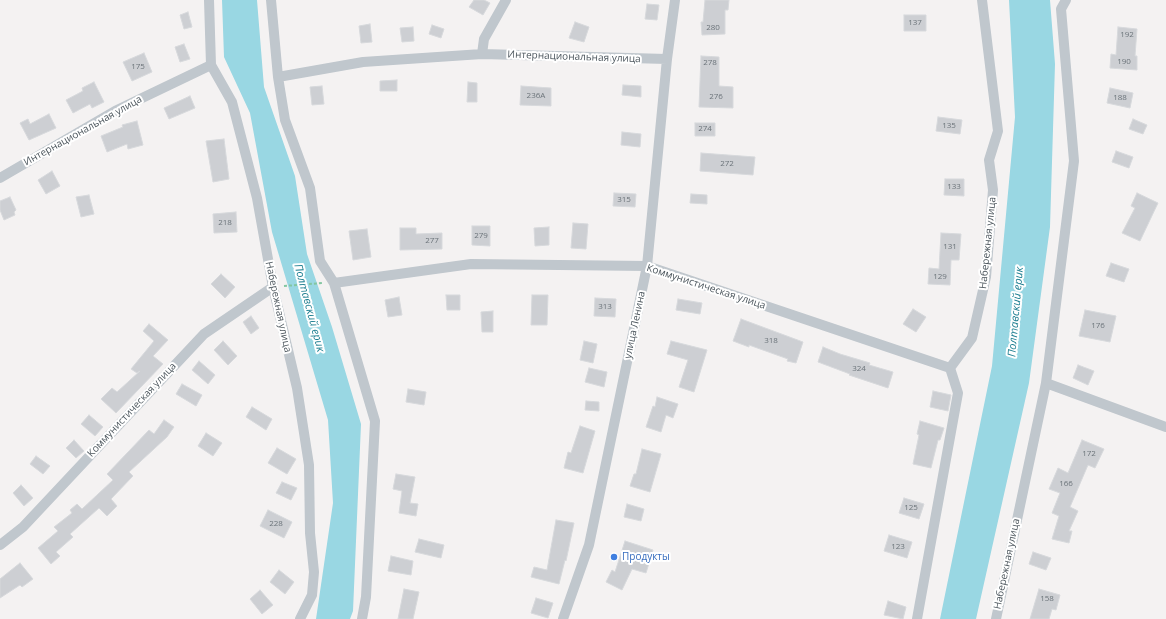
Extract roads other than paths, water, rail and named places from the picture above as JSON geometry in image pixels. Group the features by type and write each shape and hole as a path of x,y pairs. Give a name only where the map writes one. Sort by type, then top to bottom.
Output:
{"street":[{"name":"Набережная улица","path":"209,0 211,65 232,102 257,198 273,287 297,388 308,465 310,533 314,572 312,595 300,619"},
{"path":"271,0 278,77 285,120 310,188 320,261 334,283 375,421 366,597 362,619"},
{"path":"482,54 484,39 506,0"},
{"name":"улица Ленина","path":"563,619 589,545 647,266 667,59 675,0"},
{"name":"Набережная улица","path":"950,368 972,338 986,277 993,190 989,160 998,131 982,0"},
{"name":"Набережная улица","path":"996,619 1046,383 1074,161 1064,5"},
{"name":"Интернациональная улица","path":"278,77 363,62 482,54 667,59"},
{"name":"Интернациональная улица","path":"0,178 115,111 211,65"},
{"name":"Коммунистическая улица","path":"334,283 471,264 647,266 950,368"},
{"name":"Коммунистическая улица","path":"0,545 23,527 204,334 273,287"},
{"path":"917,619 958,393 950,368"},
{"path":"1046,383 1166,427"}],"water":[{"name":"Полтавский ерик","path":"222,0 257,0 264,87 295,176 307,254 332,327 361,424 353,611 350,619 316,619 333,503 328,420 272,232 250,113 224,57"},
{"name":"Полтавский ерик","path":"1009,0 1050,0 1055,64 1050,227 1029,383 976,619 940,619 992,366 1015,117"}],"place":[{"name":"Продукты","path":"614,557"}]}
